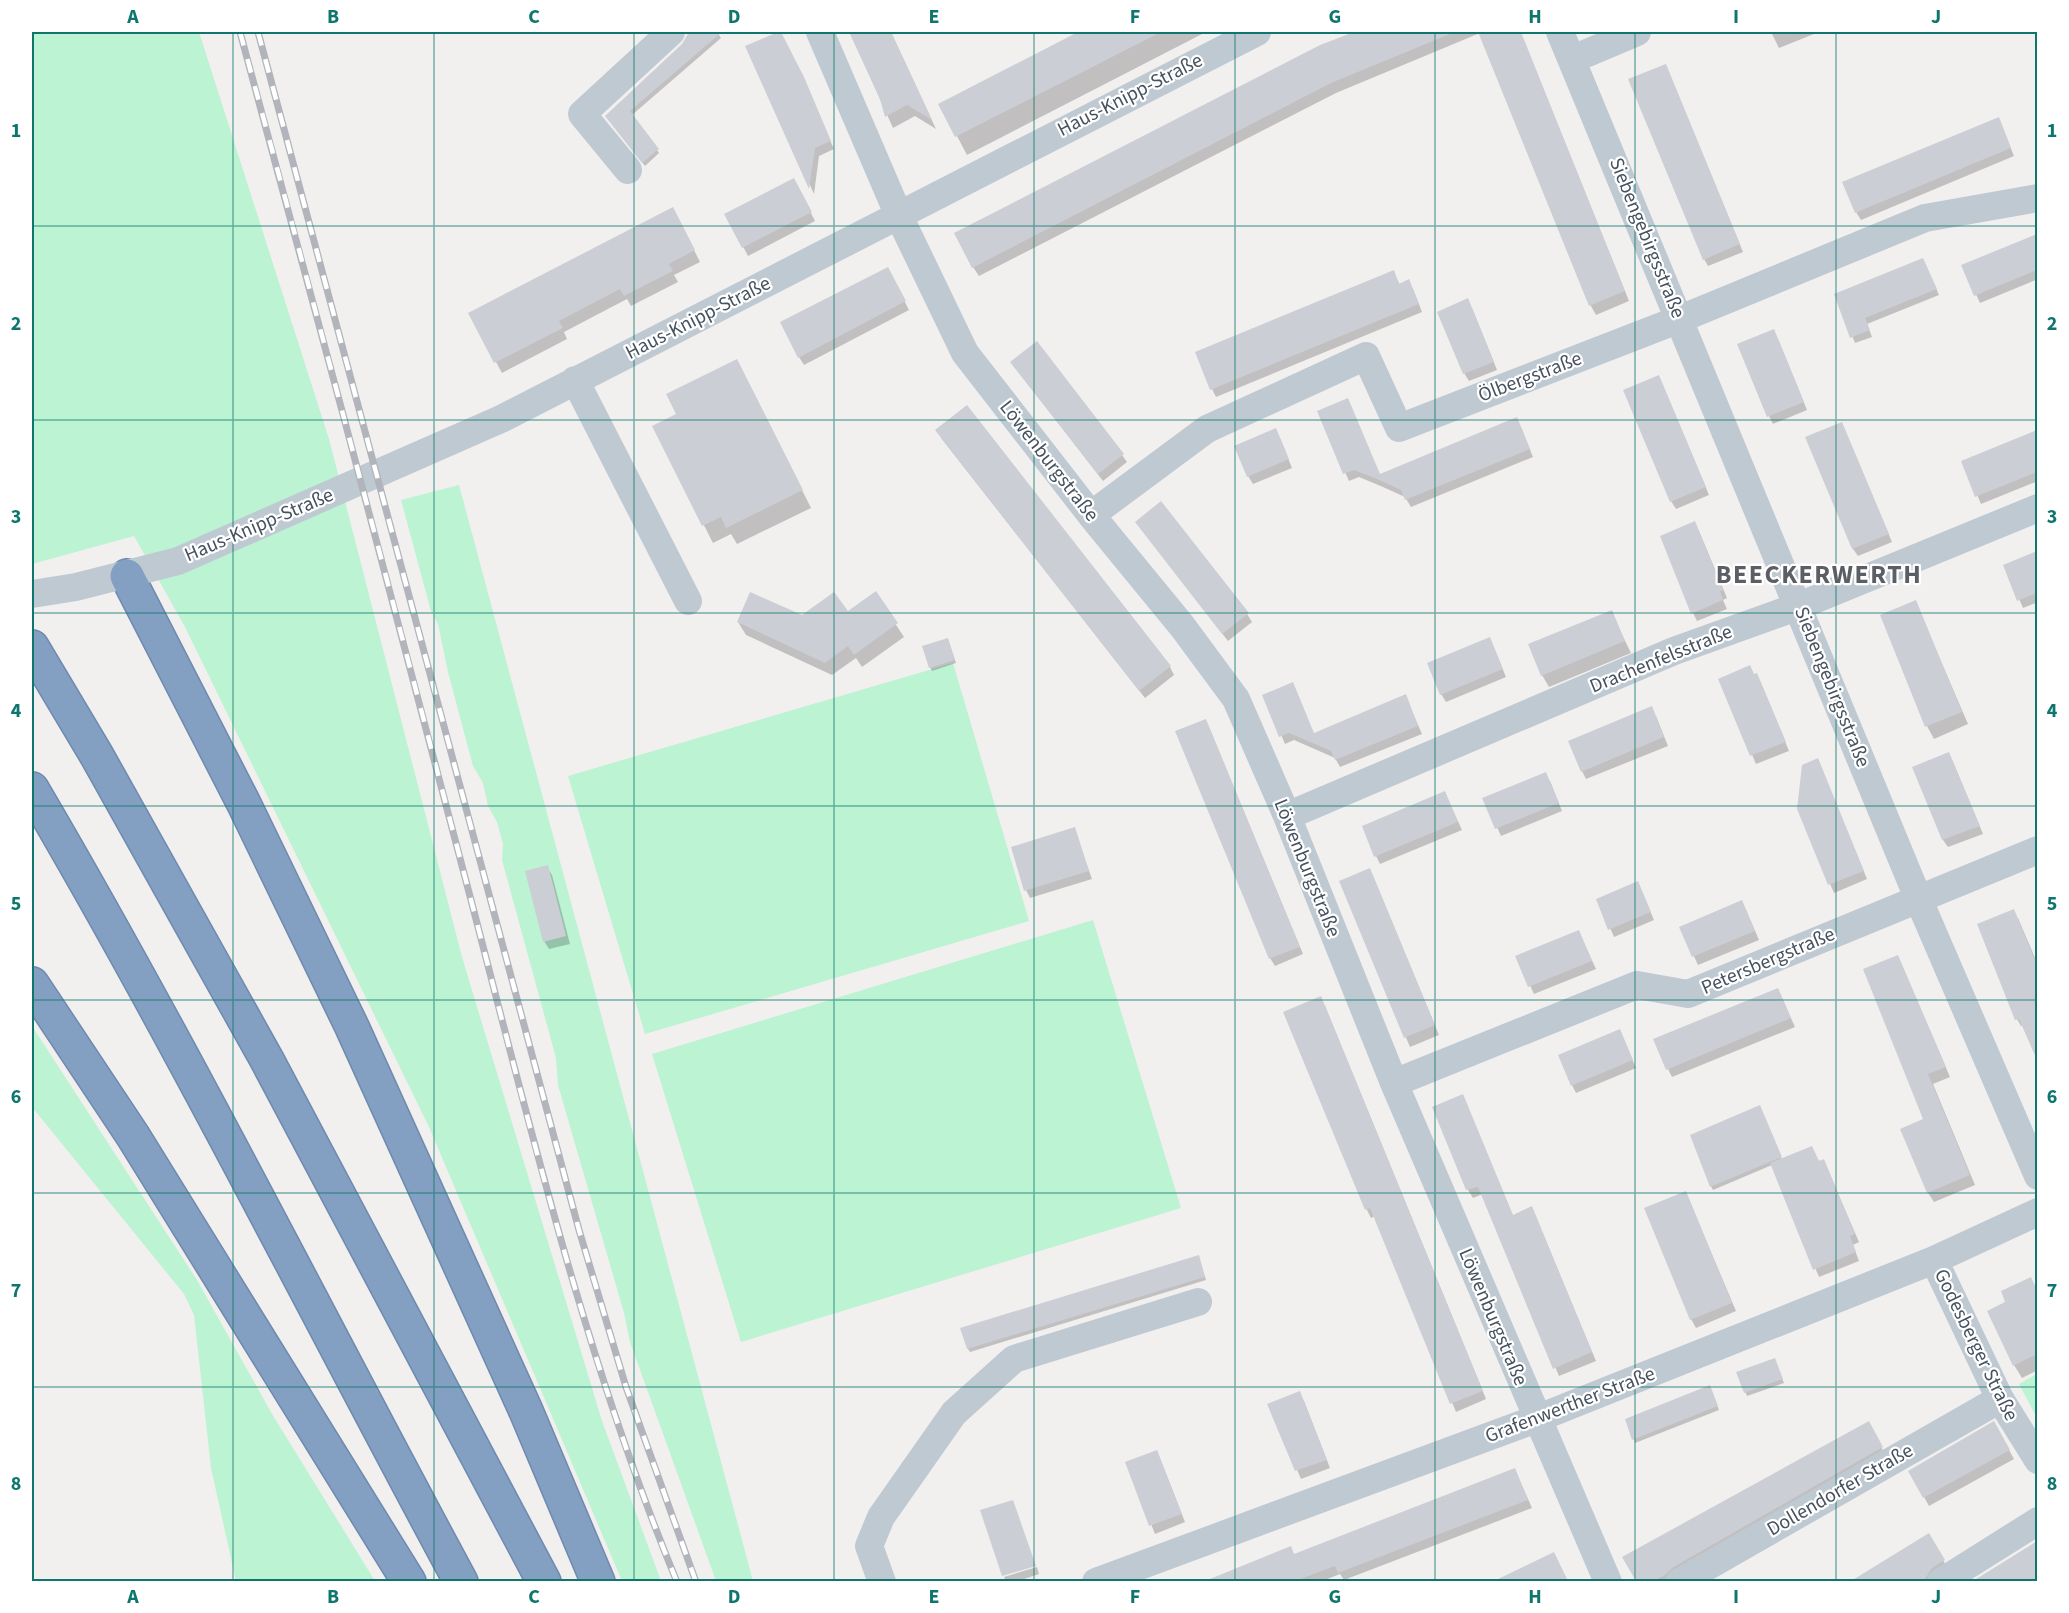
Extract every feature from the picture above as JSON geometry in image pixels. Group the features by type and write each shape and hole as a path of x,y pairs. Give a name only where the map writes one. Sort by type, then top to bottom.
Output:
{"highway":[{"path":"127,576 244,804 352,1027 526,1411 598,1581"},
{"path":"33,649 97,756 267,1060 544,1581"},
{"path":"32,789 94,896 188,1069 461,1581"},
{"path":"32,984 133,1136 409,1581"}],"street":[{"path":"628,170 582,114 671,32"},
{"name":"Löwenburgstraße","path":"820,32 899,216 965,353 1091,515 1182,626 1236,699 1287,816 1394,1083 1536,1419 1608,1581"},
{"name":"Haus-Knipp-Straße","path":"32,594 127,576 178,561 501,419 899,216 1097,111 1257,32"},
{"name":"Siebengebirgsstraße","path":"1560,32 1573,58 1918,898 2037,1176"},
{"path":"1573,58 1636,32"},
{"name":"Ölbergstraße","path":"1091,515 1207,429 1366,356 1400,428 1680,319 1925,218 2037,198"},
{"path":"575,381 688,601"},
{"name":"Drachenfelsstraße","path":"1287,816 1674,651 1799,606 2037,508"},
{"name":"Petersbergstraße","path":"1394,1083 1637,985 1689,994 2037,850"},
{"name":"Grafenwerther Straße","path":"1096,1581 1536,1419 1934,1260 2037,1212"},
{"name":"Godesberger Straße","path":"1934,1260 2000,1400 2037,1460"},
{"path":"882,1581 869,1546 881,1517 954,1413 980,1389 1014,1359 1198,1302"},
{"name":"Dollendorfer Straße","path":"1680,1581 2000,1400"},
{"path":"1941,1581 2037,1521"}],"green space":[{"path":"32,32 199,32 329,439 462,957 602,1421 661,1581 622,1581 429,1127 185,627 134,536 32,564"},
{"path":"459,485 753,1581 716,1581 630,1342 624,1313 558,1085 556,1058 502,860 503,844 497,822 488,806 483,783 473,766 438,624 431,611 401,500"},
{"path":"953,663 1029,921 645,1034 568,776"},
{"path":"1093,920 1181,1208 741,1342 652,1054"},
{"path":"32,1026 197,1280 272,1414 375,1581 236,1581 211,1468 194,1315 184,1294 32,1107"},
{"path":"2037,1374 2037,1418 2019,1384"}],"building":[{"path":"689,32 722,32 630,111 659,149 642,163 605,116 682,44"},
{"path":"781,32 804,77 831,141 815,148 809,189 745,46"},
{"path":"849,32 891,32 932,120 907,105 885,117 880,99"},
{"path":"1078,32 1161,32 955,137 938,104"},
{"path":"1354,32 1455,32 1331,83 972,268 954,233 1320,45"},
{"path":"1478,32 1521,32 1625,291 1589,306"},
{"path":"1666,64 1740,244 1703,260 1628,79"},
{"path":"1999,117 2011,148 1855,213 1842,182"},
{"path":"794,178 812,212 742,248 724,214"},
{"path":"673,207 695,250 669,264 673,271 624,296 620,289 559,321 563,328 494,363 468,313"},
{"path":"2037,234 2037,270 1974,296 1961,265"},
{"path":"1923,258 1937,289 1865,318 1870,330 1850,338 1834,294"},
{"path":"888,267 906,301 798,358 780,322"},
{"path":"1394,270 1399,284 1409,279 1419,304 1210,390 1195,352"},
{"path":"1468,298 1494,362 1463,374 1437,312"},
{"path":"1774,329 1804,402 1767,417 1737,344"},
{"path":"1037,341 1124,454 1098,474 1010,362"},
{"path":"737,359 803,490 726,528 721,517 702,526 652,426 676,414 666,394"},
{"path":"1659,375 1706,487 1670,502 1623,390"},
{"path":"1348,398 1380,474 1517,417 1530,449 1405,500 1401,490 1377,479 1354,470 1343,474 1317,411"},
{"path":"967,405 1171,666 1139,691 935,430"},
{"path":"1842,422 1889,534 1852,549 1805,437"},
{"path":"1276,428 1289,459 1247,477 1234,446"},
{"path":"2037,430 2037,472 1975,497 1961,461"},
{"path":"1161,501 1249,613 1222,634 1135,522"},
{"path":"1695,521 1723,590 1720,591 1723,600 1691,614 1660,536"},
{"path":"2037,551 2037,593 2017,601 2003,565"},
{"path":"876,591 898,623 854,655 848,646 825,663 737,622 750,592 802,615 834,592 848,611"},
{"path":"1916,600 1962,712 1925,727 1880,615"},
{"path":"1612,610 1625,641 1541,676 1528,644"},
{"path":"1490,637 1503,669 1440,695 1427,663"},
{"path":"948,638 955,660 929,668 922,646"},
{"path":"1750,665 1754,674 1757,673 1786,742 1750,756 1718,679"},
{"path":"1293,682 1314,733 1406,694 1418,726 1335,760 1331,751 1289,733 1279,737 1262,695"},
{"path":"1652,706 1664,737 1581,772 1568,741"},
{"path":"1206,719 1300,947 1269,959 1175,731"},
{"path":"1949,752 1980,826 1942,840 1912,767"},
{"path":"1818,758 1864,871 1828,885 1797,809 1802,765"},
{"path":"1546,772 1559,803 1495,829 1482,798"},
{"path":"1445,791 1458,822 1374,857 1362,826"},
{"path":"1075,827 1089,871 1024,891 1011,847"},
{"path":"548,865 566,936 543,942 525,871"},
{"path":"1370,868 1435,1025 1404,1038 1339,881"},
{"path":"1638,881 1651,912 1608,930 1596,899"},
{"path":"1742,900 1755,931 1692,957 1679,927"},
{"path":"2014,909 2037,965 2037,1060 2019,1019 2015,1020 1977,924"},
{"path":"1579,930 1592,961 1528,987 1515,956"},
{"path":"1898,955 1946,1067 1928,1074 1970,1175 1927,1193 1900,1129 1923,1119 1863,969"},
{"path":"1778,988 1791,1018 1666,1070 1653,1039"},
{"path":"1321,996 1483,1391 1450,1404 1370,1208 1365,1210 1283,1012"},
{"path":"1620,1029 1633,1060 1571,1086 1558,1055"},
{"path":"1463,1094 1513,1215 1532,1206 1592,1352 1553,1369 1478,1187 1466,1190 1432,1107"},
{"path":"1760,1105 1782,1157 1710,1187 1690,1135"},
{"path":"1812,1146 1819,1161 1824,1159 1855,1234 1850,1236 1856,1252 1813,1270 1770,1163"},
{"path":"1686,1191 1732,1303 1690,1320 1644,1208"},
{"path":"1199,1255 1205,1277 967,1349 960,1328"},
{"path":"2031,1277 2037,1290 2037,1354 2013,1366 1987,1311 2005,1302 2001,1291"},
{"path":"1775,1358 1783,1379 1744,1393 1736,1372"},
{"path":"1710,1385 1718,1406 1632,1440 1625,1419"},
{"path":"1300,1391 1327,1460 1295,1471 1267,1404"},
{"path":"1869,1421 1883,1447 1672,1568 1654,1581 1636,1581 1622,1557"},
{"path":"1994,1421 2010,1450 1923,1498 1908,1471"},
{"path":"1157,1450 1182,1514 1149,1526 1125,1462"},
{"path":"1515,1468 1528,1500 1338,1573 1335,1566 1295,1581 1205,1581 1291,1546 1294,1554"},
{"path":"1013,1500 1036,1566 1002,1576 980,1510"},
{"path":"1929,1533 1945,1560 1932,1568 1925,1579 1921,1581 1851,1581"},
{"path":"2037,1541 2037,1577 2030,1581 1973,1581"},
{"path":"1554,1552 1568,1581 1494,1581"}],"railway":[{"path":"240,32 562,1245 615,1415 644,1499 677,1582"},
{"path":"258,32 579,1230 626,1387 696,1582"}],"district":[{"name":"BEECKERWERTH","path":"1819,574"}]}
